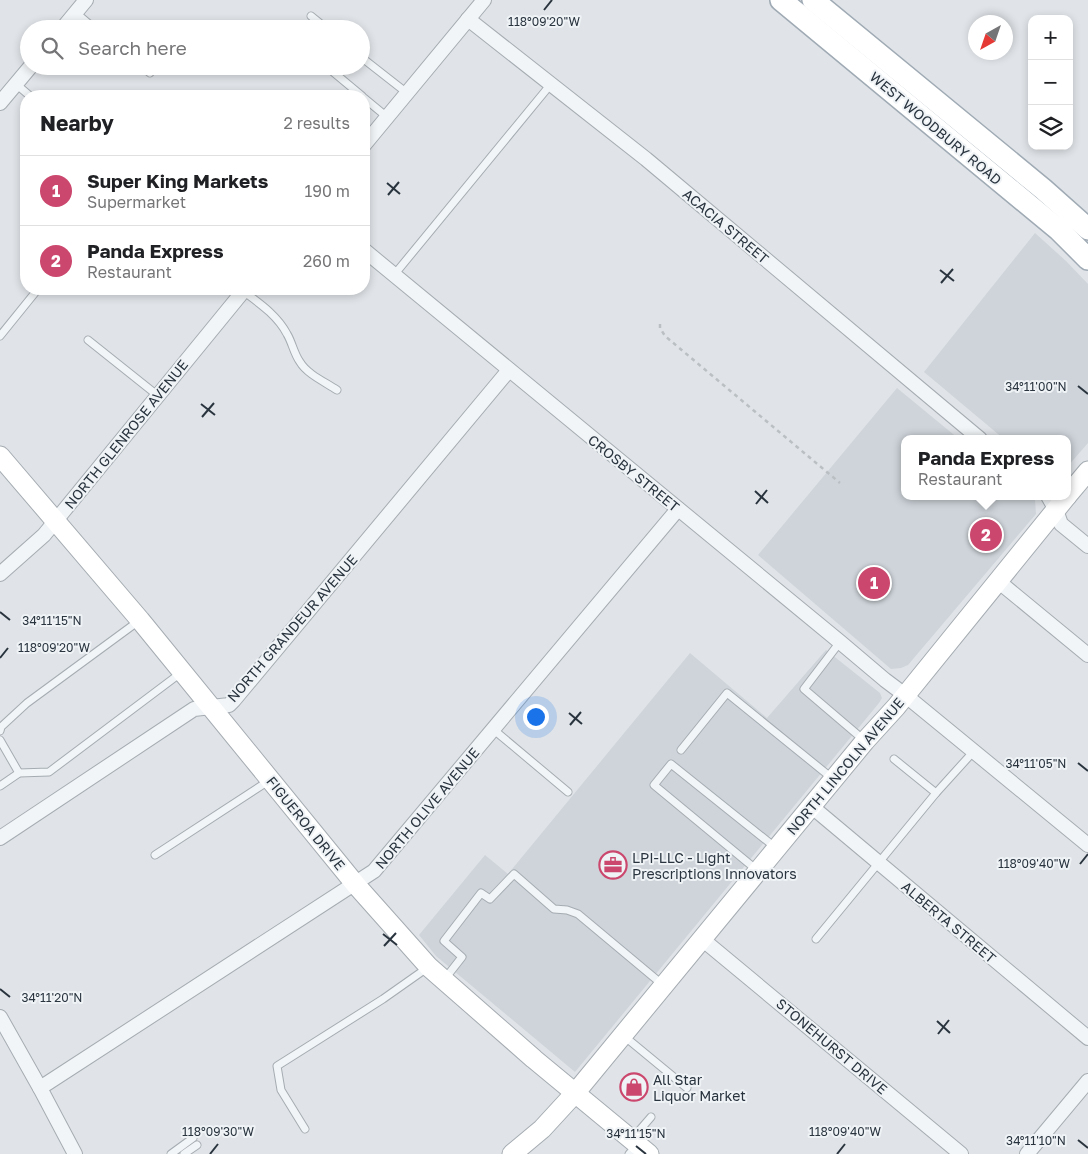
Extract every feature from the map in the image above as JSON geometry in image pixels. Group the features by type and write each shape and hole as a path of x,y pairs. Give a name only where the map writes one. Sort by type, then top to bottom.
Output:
{"main road":[{"name":"WEST WOODBURY ROAD","path":"780,0 1053,224 1088,259"},
{"name":"WEST WOODBURY ROAD","path":"813,0 1043,189 1088,229"}],"street":[{"path":"70,20 86,0"},
{"path":"370,138 484,0"},
{"name":"ACACIA STREET","path":"468,19 640,154 975,435"},
{"path":"0,103 24,75"},
{"name":"CROSBY STREET","path":"370,255 884,680 905,695 1088,845"},
{"name":"NORTH GLENROSE AVENUE","path":"0,574 44,535 240,295"},
{"name":"NORTH GRANDEUR AVENUE","path":"0,838 194,709 229,705 509,370"},
{"name":"FIGUEROA DRIVE","path":"0,456 140,620 356,885 429,967 534,1059 576,1092 637,1148"},
{"name":"NORTH LINCOLN AVENUE","path":"1071,489 1088,471"},
{"path":"1060,500 1061,524 1088,546"},
{"name":"NORTH LINCOLN AVENUE","path":"512,1154 542,1129 576,1092 776,848 905,695 998,581 1060,500"},
{"name":"NORTH OLIVE AVENUE","path":"40,1088 356,885 374,871 678,509"},
{"path":"998,581 1088,655"},
{"name":"ALBERTA STREET","path":"811,806 1088,1038"},
{"name":"STONEHURST DRIVE","path":"702,939 962,1154"},
{"path":"0,1017 75,1154"},
{"path":"1026,1154 1088,1081"}],"lane":[{"path":"76,13 84,20"},
{"path":"311,16 316,20"},
{"path":"370,63 407,93"},
{"path":"337,75 355,90"},
{"path":"16,84 23,90"},
{"path":"394,275 551,84"},
{"path":"370,103 387,117"},
{"path":"0,336 33,295"},
{"path":"250,295 280,323 289,337 300,362 308,370 337,390"},
{"path":"88,340 157,395"},
{"path":"0,731 1,727 27,702 140,620"},
{"path":"840,642 804,689 865,741"},
{"path":"0,786 19,773 49,772 182,672"},
{"path":"681,750 727,693 834,779"},
{"path":"494,730 568,792"},
{"path":"0,740 19,773"},
{"path":"816,939 936,793 974,751"},
{"path":"894,759 936,793"},
{"path":"758,871 654,785 671,764 776,848"},
{"path":"156,855 270,780"},
{"path":"444,980 462,957 444,941 481,893 490,899 514,874 554,909 567,910 578,914 664,986"},
{"path":"306,1129 281,1090 277,1066 429,967"},
{"path":"623,1035 687,1088"},
{"path":"637,1148 651,1116"},
{"path":"171,1154 194,1138"},
{"path":"184,1154 197,1145"}],"path":[{"path":"660,324 660,328 665,336 840,483"}],"shaded area":[{"path":"1035,233 1088,284 1088,443 1071,462 1071,435 999,435 924,372"},
{"path":"897,388 954,435 901,435 901,500 1035,500 1036,514 908,665 901,668 891,669 758,555"},
{"path":"826,650 880,693 882,698 575,1072 436,956 419,935 485,855 508,874 690,653 767,718"}],"place":[{"name":"Panda Express","path":"986,535"},
{"name":"Super King Markets","path":"874,583"},
{"name":"LPI-LLC - Light Prescriptions Innovators","path":"613,865"},
{"name":"All Star Liquor Market","path":"634,1087"}]}
